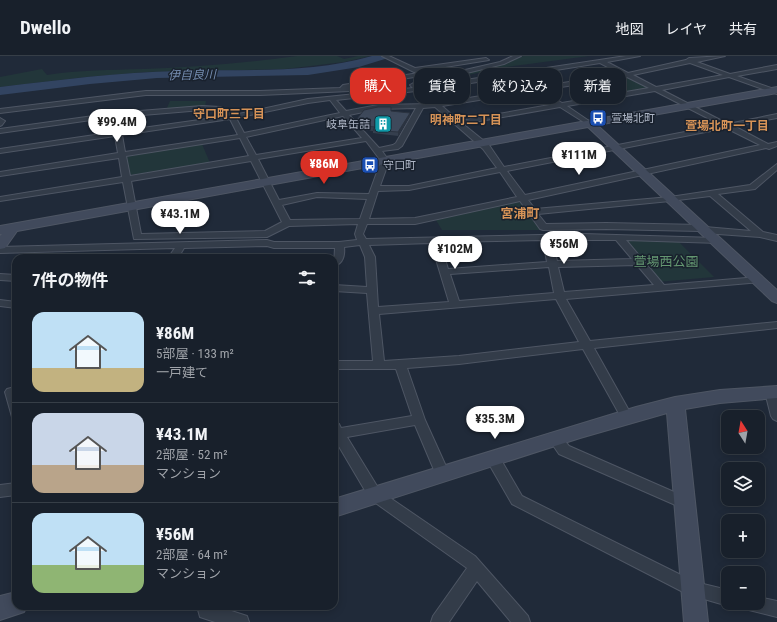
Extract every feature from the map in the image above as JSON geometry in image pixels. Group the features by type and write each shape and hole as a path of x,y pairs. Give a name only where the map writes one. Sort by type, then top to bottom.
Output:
{"street":[{"path":"385,56 414,70 516,57"},
{"path":"561,68 637,56"},
{"path":"683,56 699,65 776,91"},
{"path":"562,86 627,75 722,56"},
{"path":"470,70 502,63 516,57"},
{"path":"326,89 404,78 516,57"},
{"path":"602,62 777,152"},
{"path":"457,123 657,90 728,75 777,67"},
{"path":"0,111 146,94 414,87"},
{"path":"0,151 232,116 308,101 414,87"},
{"path":"0,244 6,230 776,91"},
{"path":"331,98 366,139 378,150 385,161"},
{"path":"0,174 242,136 378,107 420,107 478,99"},
{"path":"558,104 590,124 777,298"},
{"path":"436,105 482,144 543,227 619,226 703,229 760,234 777,238"},
{"path":"378,150 395,147 399,144 420,107"},
{"path":"0,131 115,115 211,108 225,110 232,116 287,222"},
{"path":"115,115 137,237 267,234 287,222 415,221 777,144"},
{"path":"376,189 409,188 777,116"},
{"path":"0,120 2,121 0,124"},
{"path":"0,199 366,139"},
{"path":"379,364 373,311 370,258 359,234 385,161"},
{"path":"532,212 670,199 752,187 777,166"},
{"path":"712,193 760,234"},
{"path":"277,203 317,195 372,197"},
{"path":"0,250 267,243 274,245 340,245 362,242 548,238 619,238 716,241"},
{"path":"548,238 560,297 626,416"},
{"path":"619,238 662,288"},
{"path":"435,241 455,305"},
{"path":"338,259 341,254 340,245"},
{"path":"176,254 181,246"},
{"path":"444,272 553,264 640,262"},
{"path":"0,277 12,278"},
{"path":"373,311 758,280"},
{"path":"338,288 372,290"},
{"path":"0,303 12,304"},
{"path":"338,365 400,364 483,358 586,345 777,325"},
{"path":"400,364 419,420 442,473"},
{"path":"338,507 626,416 676,404 774,392 777,416"},
{"path":"676,404 696,622"},
{"path":"338,430 419,420"},
{"path":"338,433 375,495 470,561 522,622"},
{"path":"554,438 564,450 685,503"},
{"path":"492,458 517,500 693,589 721,596"},
{"path":"0,491 12,490"},
{"path":"439,622 476,568"},
{"path":"0,608 12,605"},
{"path":"765,606 777,609"},
{"path":"206,610 241,622"}],"green space":[{"path":"297,56 337,56 344,59 358,56 370,56 344,62 285,69 146,72 0,87 0,77 42,69 47,75 83,71 201,66"},
{"path":"523,56 589,56 499,68 484,68 512,61"},
{"path":"478,69 478,73 470,75 470,71"},
{"path":"626,77 650,88 626,93"},
{"path":"170,101 206,101 205,107 166,110"},
{"path":"202,144 210,163 130,175 127,157"},
{"path":"518,202 540,230 442,230 436,220"},
{"name":"萱場西公園","path":"622,240 679,242 714,277 657,282"}],"building":[{"name":"岐阜缶詰","path":"378,107 391,107 391,111 410,113 398,132 373,130 375,127 364,126 357,119 364,110"}],"waterway":[{"name":"伊自良川","path":"0,91 157,75 282,73 308,71 334,68 384,56"}],"place":[{"name":"萱場北町","path":"598,118"},
{"name":"岐阜缶詰","path":"383,124"},
{"name":"守口町","path":"370,165"}],"district":[{"name":"守口町三丁目","path":"229,114"},
{"name":"明神町二丁目","path":"466,120"},
{"name":"萱場北町一丁目","path":"727,126"},
{"name":"宮浦町","path":"520,213"}]}
